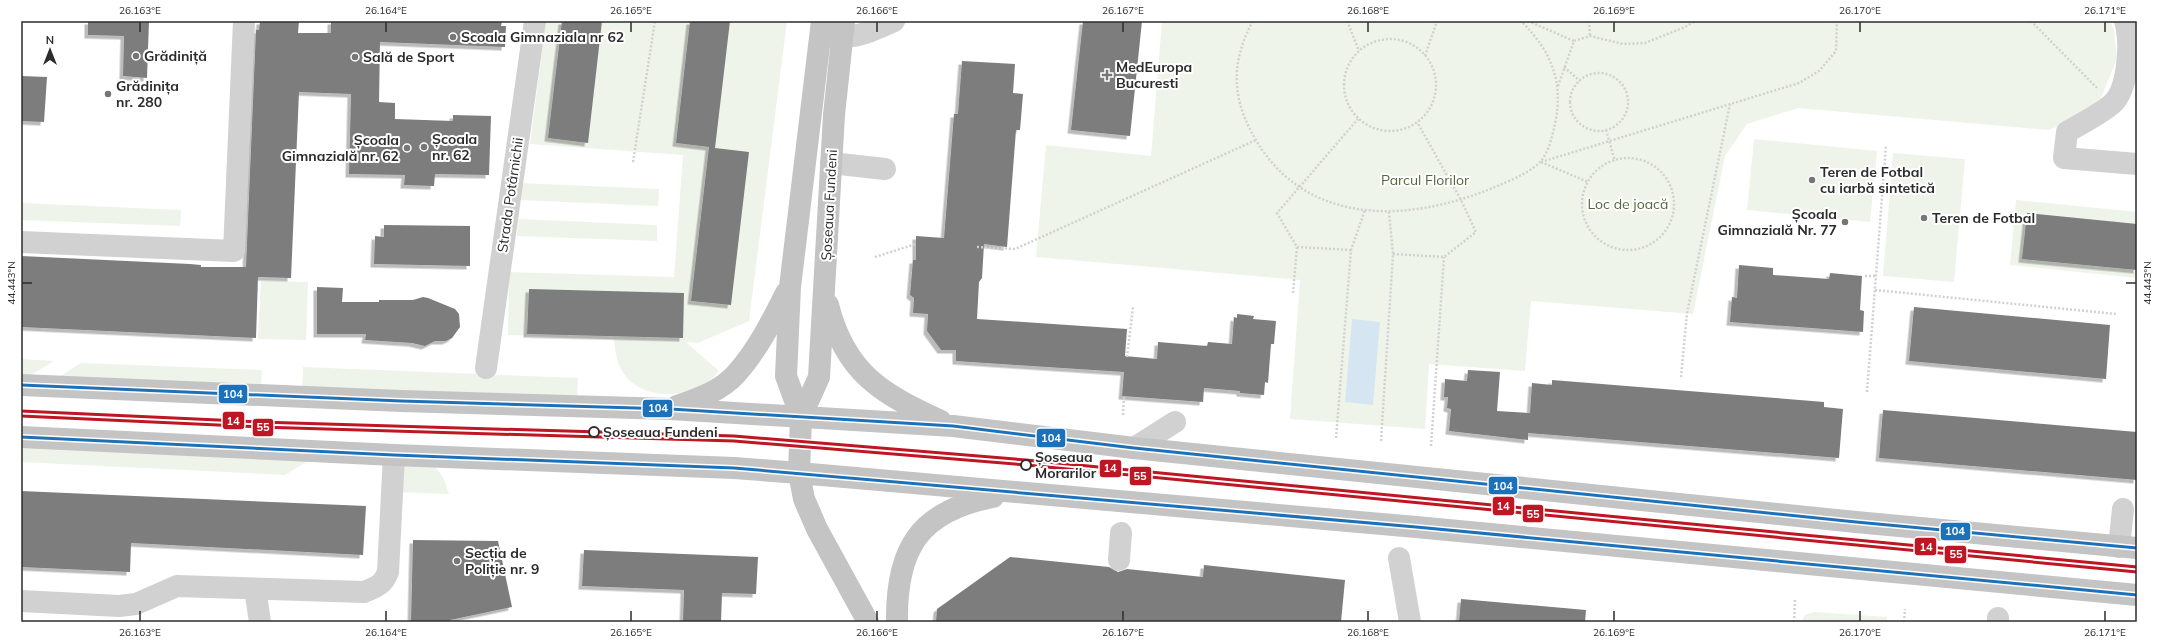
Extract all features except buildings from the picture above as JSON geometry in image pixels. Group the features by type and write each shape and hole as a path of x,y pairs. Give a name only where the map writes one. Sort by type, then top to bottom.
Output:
{"main road":[{"name":"Șoseaua Fundeni","path":"801,417 786,376 790,287 821,28"},
{"name":"Șoseaua Fundeni","path":"801,417 819,377 825,292 831,163 844,30"},
{"path":"670,409 710,392 735,375 770,324 790,287"},
{"path":"825,292 831,319 840,340 867,379 889,395 953,426"},
{"path":"21,385 409,401 670,409 953,426 1134,448 1862,523 2128,548"},
{"path":"801,417 799,473 801,491 808,510 868,622"},
{"path":"21,437 394,456 734,468 1424,528 2137,595"},
{"path":"897,622 898,599 905,560 917,537 926,526 946,512 960,505 1015,493"}],"street":[{"path":"21,242 234,251 244,21"},
{"name":"Strada Potârnichii","path":"486,368 535,21"},
{"path":"821,28 864,34 894,21"},
{"path":"2125,21 2128,31 2126,73 2121,91 2113,104 2067,132 2064,158 2137,164"},
{"path":"831,163 885,169"},
{"path":"1134,448 1175,422"},
{"path":"21,602 57,613 136,604 177,586 364,592 377,587 385,581 388,572 394,456"},
{"path":"2123,509 2128,548"},
{"path":"1119,560 1122,533"},
{"path":"1399,558 1410,622"},
{"path":"255,588 260,622"}],"path":[{"path":"634,162 655,21"},
{"path":"1253,21 1244,37 1239,59 1236,85 1243,116 1270,162 1282,174 1300,188 1329,202 1365,210 1388,212 1432,208 1460,200 1520,175 1540,162 1799,83 1820,71 1836,51 1837,21"},
{"path":"1347,21 1359,51"},
{"path":"1425,56 1437,21"},
{"path":"1521,21 1536,36 1547,54 1558,86"},
{"path":"1528,21 1574,42 1590,36 1623,44 1645,43 1685,27 1695,21"},
{"path":"1589,21 1590,36"},
{"path":"2031,21 2113,104"},
{"path":"1386,39 1400,40 1414,46 1425,56 1433,69 1436,83 1434,98 1427,112 1417,122 1403,129 1387,131 1372,127 1358,119 1349,106 1344,92 1344,77 1350,63 1359,51 1372,43 1386,39"},
{"path":"1540,162 1548,148 1554,129 1558,111 1558,86 1574,42"},
{"path":"1564,66 1580,81"},
{"path":"1602,73 1619,81 1625,88 1628,97 1625,115 1620,123 1606,130 1593,131 1585,128 1575,118 1570,102 1572,93 1580,81 1592,74 1602,73"},
{"path":"1681,377 1687,314 1730,104"},
{"path":"1293,292 1297,247 1277,213 1358,119"},
{"path":"1393,254 1444,257 1476,232 1417,122"},
{"path":"1606,130 1615,161"},
{"path":"977,247 1015,249 1256,140"},
{"path":"1867,392 1886,145"},
{"path":"1624,159 1639,160 1652,165 1664,175 1671,188 1674,202 1672,217 1666,231 1655,241 1641,248 1625,250 1610,247 1597,238 1588,226 1583,211 1583,196 1588,182 1598,170 1615,161 1624,159"},
{"path":"1540,162 1588,182"},
{"path":"1336,438 1351,250 1365,210"},
{"path":"1381,441 1393,254 1388,212"},
{"path":"875,256 916,244"},
{"path":"1297,247 1351,250"},
{"path":"1431,446 1444,257"},
{"path":"1865,276 1876,276"},
{"path":"1874,290 2116,314"},
{"path":"1127,357 1134,307"},
{"path":"1123,415 1124,396"},
{"path":"1794,622 1795,600"},
{"path":"1904,622 1905,609"}],"green space":[{"path":"546,21 787,21 749,321 698,343 686,342 719,371 697,388 669,394 655,393 630,381 619,366 615,351 614,339 508,335 509,272 674,277 683,155 530,144"},
{"name":"Parcul Florilor","path":"1162,21 2110,21 2114,30 2117,59 2101,98 2073,121 2048,130 1798,108 1747,124 1725,156 1693,314 1531,301 1525,371 1429,364 1425,429 1290,419 1300,280 1036,257 1046,145 1151,156"},
{"name":"Teren de Fotbal cu iarbă sintetică","path":"1754,139 1877,151 1870,222 1747,210"},
{"name":"Teren de Fotbal","path":"1893,153 1965,159 1954,282 1883,276"},
{"path":"519,183 659,189 658,206 519,200"},
{"path":"2016,200 2137,212 2137,278 2010,265"},
{"path":"21,203 181,210 180,226 21,220"},
{"path":"518,219 657,225 657,241 517,236"},
{"path":"261,281 308,282 306,340 258,339"},
{"path":"21,359 54,361 28,377 21,377"},
{"path":"81,363 262,370 261,388 56,379"},
{"path":"303,367 578,378 577,401 302,390"},
{"path":"21,443 313,458 285,475 21,462"},
{"path":"398,460 433,464 443,477 449,494 396,492"},
{"path":"1814,612 1887,617 1887,622 1801,622 1805,615"}],"water":[{"path":"1352,319 1380,322 1373,405 1345,402"}],"transit line":[{"name":"104","path":"21,385 401,401 670,409 953,426 1134,448 1856,522 2137,548"},
{"name":"14","path":"21,411 259,422 734,436 1026,460 2137,567"},
{"name":"55","path":"21,416 259,427 734,441 1026,465 2137,572"},
{"name":"104","path":"21,437 394,455 734,468 1416,527 2137,595"}],"place":[{"name":"Scoala Gimnaziala nr 62","path":"453,37"},
{"name":"Grădiniță","path":"136,56"},
{"name":"Sală de Sport","path":"355,57"},
{"name":"MedEuropa Bucuresti","path":"1107,75"},
{"name":"Grădinița nr. 280","path":"108,94"},
{"name":"Școala nr. 62","path":"424,147"},
{"name":"Școala Gimnazială nr. 62","path":"407,148"},
{"name":"Teren de Fotbal cu iarbă sintetică","path":"1812,180"},
{"name":"Teren de Fotbal","path":"1924,218"},
{"name":"Școala Gimnazială Nr. 77","path":"1845,222"},
{"name":"Șoseaua Fundeni","path":"594,432"},
{"name":"Șoseaua Morarilor","path":"1026,465"},
{"name":"Secția de Poliție nr. 9","path":"457,561"}],"park label":[{"name":"Loc de joacă","path":"1628,204"}]}
